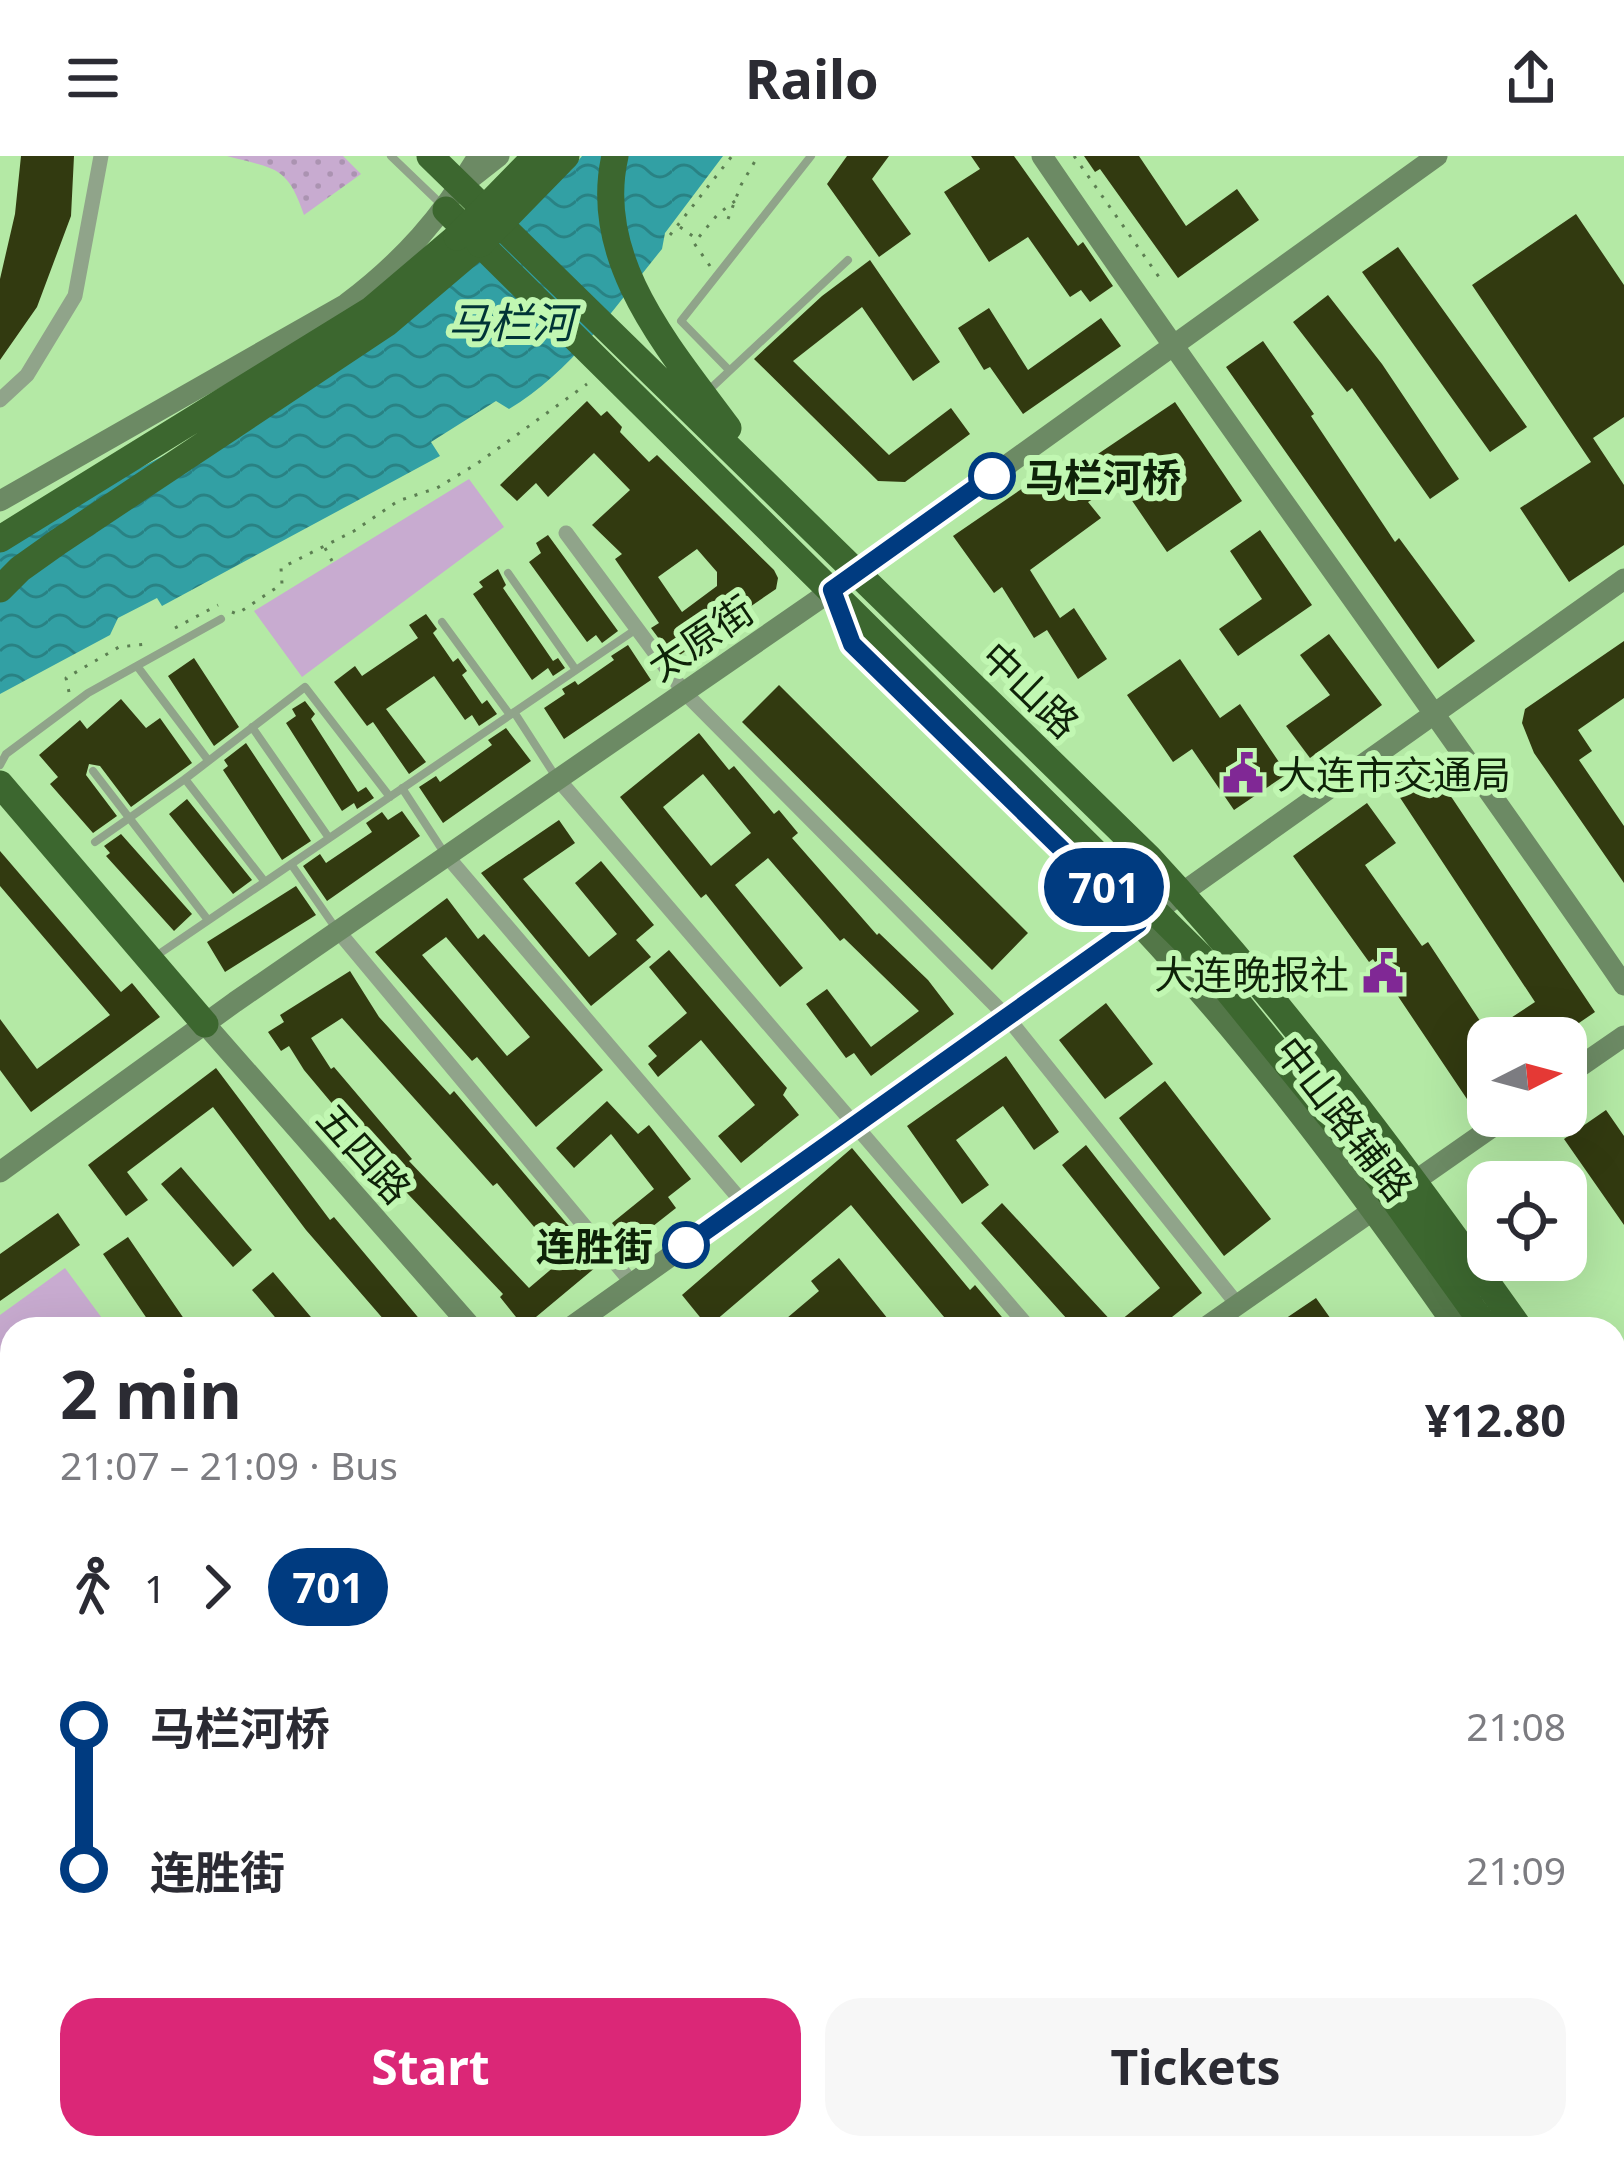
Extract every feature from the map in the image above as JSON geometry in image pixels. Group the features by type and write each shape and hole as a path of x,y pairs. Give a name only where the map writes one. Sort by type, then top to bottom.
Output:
{"highway":[{"name":"中山路","path":"430,156 454,198 1147,918 1199,955 1394,1196 1509,1317"},
{"path":"2,518 225,403 371,310 457,237 536,156"},
{"path":"0,589 20,568 387,323 480,244 566,156"},
{"path":"615,156 609,182 610,217 631,284 648,315 776,494"},
{"name":"中山路","path":"609,357 776,494 1220,936 1479,1317"},
{"path":"0,784 205,1024"}],"main road":[{"name":"中山路辅路","path":"1394,1196 1452,1317"}],"street":[{"path":"0,400 28,375 75,296 101,156"},
{"path":"454,198 478,156"},
{"path":"2,518 346,304 378,280 499,156"},
{"path":"1042,156 1624,985"},
{"name":"太原街","path":"0,1172 446,855 857,573 1437,156"},
{"path":"566,533 684,692 1007,1017 1237,1304"},
{"path":"585,1317 1624,579"},
{"path":"557,778 1020,1317"},
{"path":"446,855 744,1204"},
{"path":"338,931 632,1283"},
{"name":"五四路","path":"205,1024 462,1317"},
{"path":"1587,1062 1624,1036"},
{"path":"1219,1317 1478,1137"}],"lane":[{"path":"392,156 454,198"},
{"path":"728,369 681,321 811,156"},
{"path":"704,396 848,260"},
{"path":"508,573 576,670"},
{"path":"0,765 6,754 136,661 220,620"},
{"path":"442,622 557,778"},
{"path":"150,960 638,629"},
{"path":"136,661 208,760"},
{"path":"95,842 305,687 390,797"},
{"path":"252,727 329,838"},
{"path":"93,771 208,920"},
{"path":"185,779 265,882"},
{"path":"402,788 446,855"},
{"path":"291,864 338,931"}],"path":[{"path":"670,236 732,156"},
{"path":"728,219 758,156"},
{"path":"1074,156 1159,277"},
{"path":"720,272 703,262 694,244 735,201"},
{"path":"679,226 697,239"},
{"path":"165,634 217,604 237,614 282,584 281,568 398,501 437,488 478,463 609,357"},
{"path":"324,546 332,561"},
{"path":"69,694 67,678 119,647 148,644 136,661"}],"shaded area":[{"path":"227,156 343,156 361,174 304,215 285,177"},
{"path":"469,479 504,527 302,677 254,611"},
{"path":"65,1268 101,1317 0,1317"}],"water":[{"name":"马栏河","path":"582,156 723,156 665,233 662,249 553,376 509,409 496,401 431,442 440,456 162,606 157,598 118,618 110,635 0,694 0,540 233,420 571,170"}],"building":[{"path":"21,156 74,156 71,216 37,307 0,360 0,279 15,214"},
{"path":"847,156 889,156 872,179 911,234 879,257 827,184"},
{"path":"971,156 1014,156 1078,246 1083,242 1113,286 1090,302 1081,290 1070,297 1028,237 989,262 944,192 980,169"},
{"path":"1084,156 1139,156 1186,226 1237,189 1259,220 1178,278 1100,169 1095,172"},
{"path":"1576,214 1624,285 1624,417 1593,438 1624,485 1624,545 1569,582 1520,508 1591,462 1472,285"},
{"path":"1398,247 1527,427 1490,452 1362,272"},
{"path":"870,260 940,362 913,381 862,307 793,361 889,455 951,408 970,434 905,482 878,481 754,359 822,296"},
{"path":"1328,295 1382,364 1459,479 1430,499 1352,388 1347,392 1293,322"},
{"path":"989,308 1028,370 1101,318 1121,346 1023,414 990,367 984,370 958,328"},
{"path":"1263,341 1395,542 1399,538 1475,641 1438,669 1226,367"},
{"path":"587,401 601,416 607,411 649,462 657,455 774,570 776,589 674,659 651,628 659,623 615,559 622,554 592,525 630,490 594,453 548,497 536,483 517,501 500,485","holes":["697,549 717,572 717,586 682,612 658,577"]},
{"path":"1175,402 1242,501 1167,552 1120,483 1088,502 1101,518 1030,570 1060,618 1074,608 1107,659 1078,679 1047,630 1034,638 1002,587 994,593 953,536 1061,462 1067,470 1086,462"},
{"path":"1260,530 1312,605 1238,656 1219,629 1262,599 1230,551"},
{"path":"548,535 618,631 602,643 596,635 587,642 529,562 541,553 536,543"},
{"path":"498,569 506,585 503,588 553,661 558,658 565,668 553,676 548,668 532,680 473,594 483,587 479,582"},
{"path":"426,614 453,662 458,658 467,671 462,675 482,704 487,700 497,714 479,726 472,715 465,720 434,676 386,709 426,762 409,774 373,722 367,726 334,682 355,666 362,676 418,638 409,625"},
{"path":"1329,634 1382,705 1310,758 1286,726 1330,695 1300,655"},
{"path":"1624,641 1624,698 1578,730 1592,751 1579,760 1624,826 1624,883 1534,753 1522,723 1525,709"},
{"path":"628,645 651,680 564,739 544,708 565,694 562,689 575,681 578,685"},
{"path":"194,658 239,727 214,746 168,676"},
{"path":"1180,659 1220,718 1240,704 1287,774 1234,810 1192,749 1173,762 1127,695"},
{"path":"779,685 1028,933 992,970 742,722"},
{"path":"121,699 146,728 160,718 192,763 131,807 100,766 89,764 86,775 117,816 93,833 50,784 58,777 39,755 80,720 87,729"},
{"path":"305,701 315,714 311,719 358,792 366,787 374,798 357,809 354,803 342,811 286,723 296,716 292,709"},
{"path":"506,728 531,761 443,823 419,787 436,776 440,782 492,745 488,740"},
{"path":"699,733 774,814 779,810 798,833 792,838 877,935 928,980 954,1014 871,1076 854,1053 846,1058 806,1004 827,989 871,1047 919,1011 844,938 840,941 768,858 735,885 803,968 780,987 620,797","holes":["703,774 751,833 711,866 663,807"]},
{"path":"246,743 311,841 282,860 223,770 228,766 224,760"},
{"path":"1426,759 1595,1012 1587,1017 1512,1017 1535,1002 1391,784"},
{"path":"187,799 252,880 233,894 169,814"},
{"path":"1367,803 1396,843 1365,865 1422,946 1428,942 1477,1017 1467,1017 1467,1099 1373,959 1369,962 1293,856"},
{"path":"402,811 420,836 327,901 303,866 320,854 326,863 372,832 366,823 382,812 388,820"},
{"path":"559,820 575,843 523,879 589,957 617,934 575,883 601,861 654,925 636,940 651,957 591,1006 481,873"},
{"path":"121,834 192,914 174,931 106,856 110,853 104,846"},
{"path":"0,851 121,992 132,983 160,1017 31,1112 0,1070 0,1019 37,1069 110,1015 0,886"},
{"path":"296,886 316,915 225,972 207,942"},
{"path":"447,898 478,939 484,934 603,1070 536,1127 477,1057 472,1061 375,952","holes":["446,937 530,1037 507,1056 422,955"]},
{"path":"669,950 787,1088 783,1095 799,1115 741,1163 718,1136 755,1105 701,1040 658,1077 648,1064 657,1056 648,1046 687,1013 649,967"},
{"path":"350,971 379,1017 450,1095 454,1091 585,1245 582,1250 596,1267 536,1317 516,1317 500,1297 503,1294 407,1193 289,1046 281,1051 268,1032 284,1022 280,1015","holes":["342,1018 493,1186 497,1183 562,1260 529,1288 409,1161 412,1159 331,1069 311,1038"]},
{"path":"1106,1003 1153,1064 1105,1099 1059,1040"},
{"path":"1006,1056 1059,1132 1034,1150 1003,1106 956,1140 989,1185 962,1204 907,1126"},
{"path":"216,1068 330,1220 334,1217 418,1317 382,1317 306,1230 213,1107 127,1172 148,1200 126,1216 88,1165"},
{"path":"1165,1081 1271,1219 1224,1256 1119,1118"},
{"path":"607,1101 638,1134 649,1125 691,1179 668,1197 676,1208 629,1245 612,1223 654,1189 611,1134 574,1168 556,1148"},
{"path":"1606,1110 1624,1136 1624,1225 1587,1172 1587,1161 1579,1161 1564,1139 1587,1137 1587,1123"},
{"path":"1086,1145 1202,1293 1172,1317 1125,1317 1160,1288 1062,1165"},
{"path":"852,1148 970,1290 975,1285 1002,1317 944,1317 851,1205 720,1317 700,1317 682,1295"},
{"path":"181,1167 252,1250 233,1267 161,1184"},
{"path":"1002,1203 1108,1317 1065,1317 981,1223"},
{"path":"58,1213 80,1245 0,1301 0,1254"},
{"path":"128,1237 183,1317 146,1317 103,1254"},
{"path":"839,1258 886,1317 788,1317 819,1291 811,1281"},
{"path":"273,1272 311,1317 275,1317 252,1290"},
{"path":"1316,1298 1329,1317 1288,1317"}],"bus line":[{"name":"701","path":"686,1245 1138,924 852,644 832,590 992,476"}],"place":[{"name":"马栏河桥","path":"992,476"},
{"name":"大连市交通局","path":"1243,773"},
{"name":"大连晚报社","path":"1383,973"},
{"name":"连胜街","path":"686,1245"}]}
